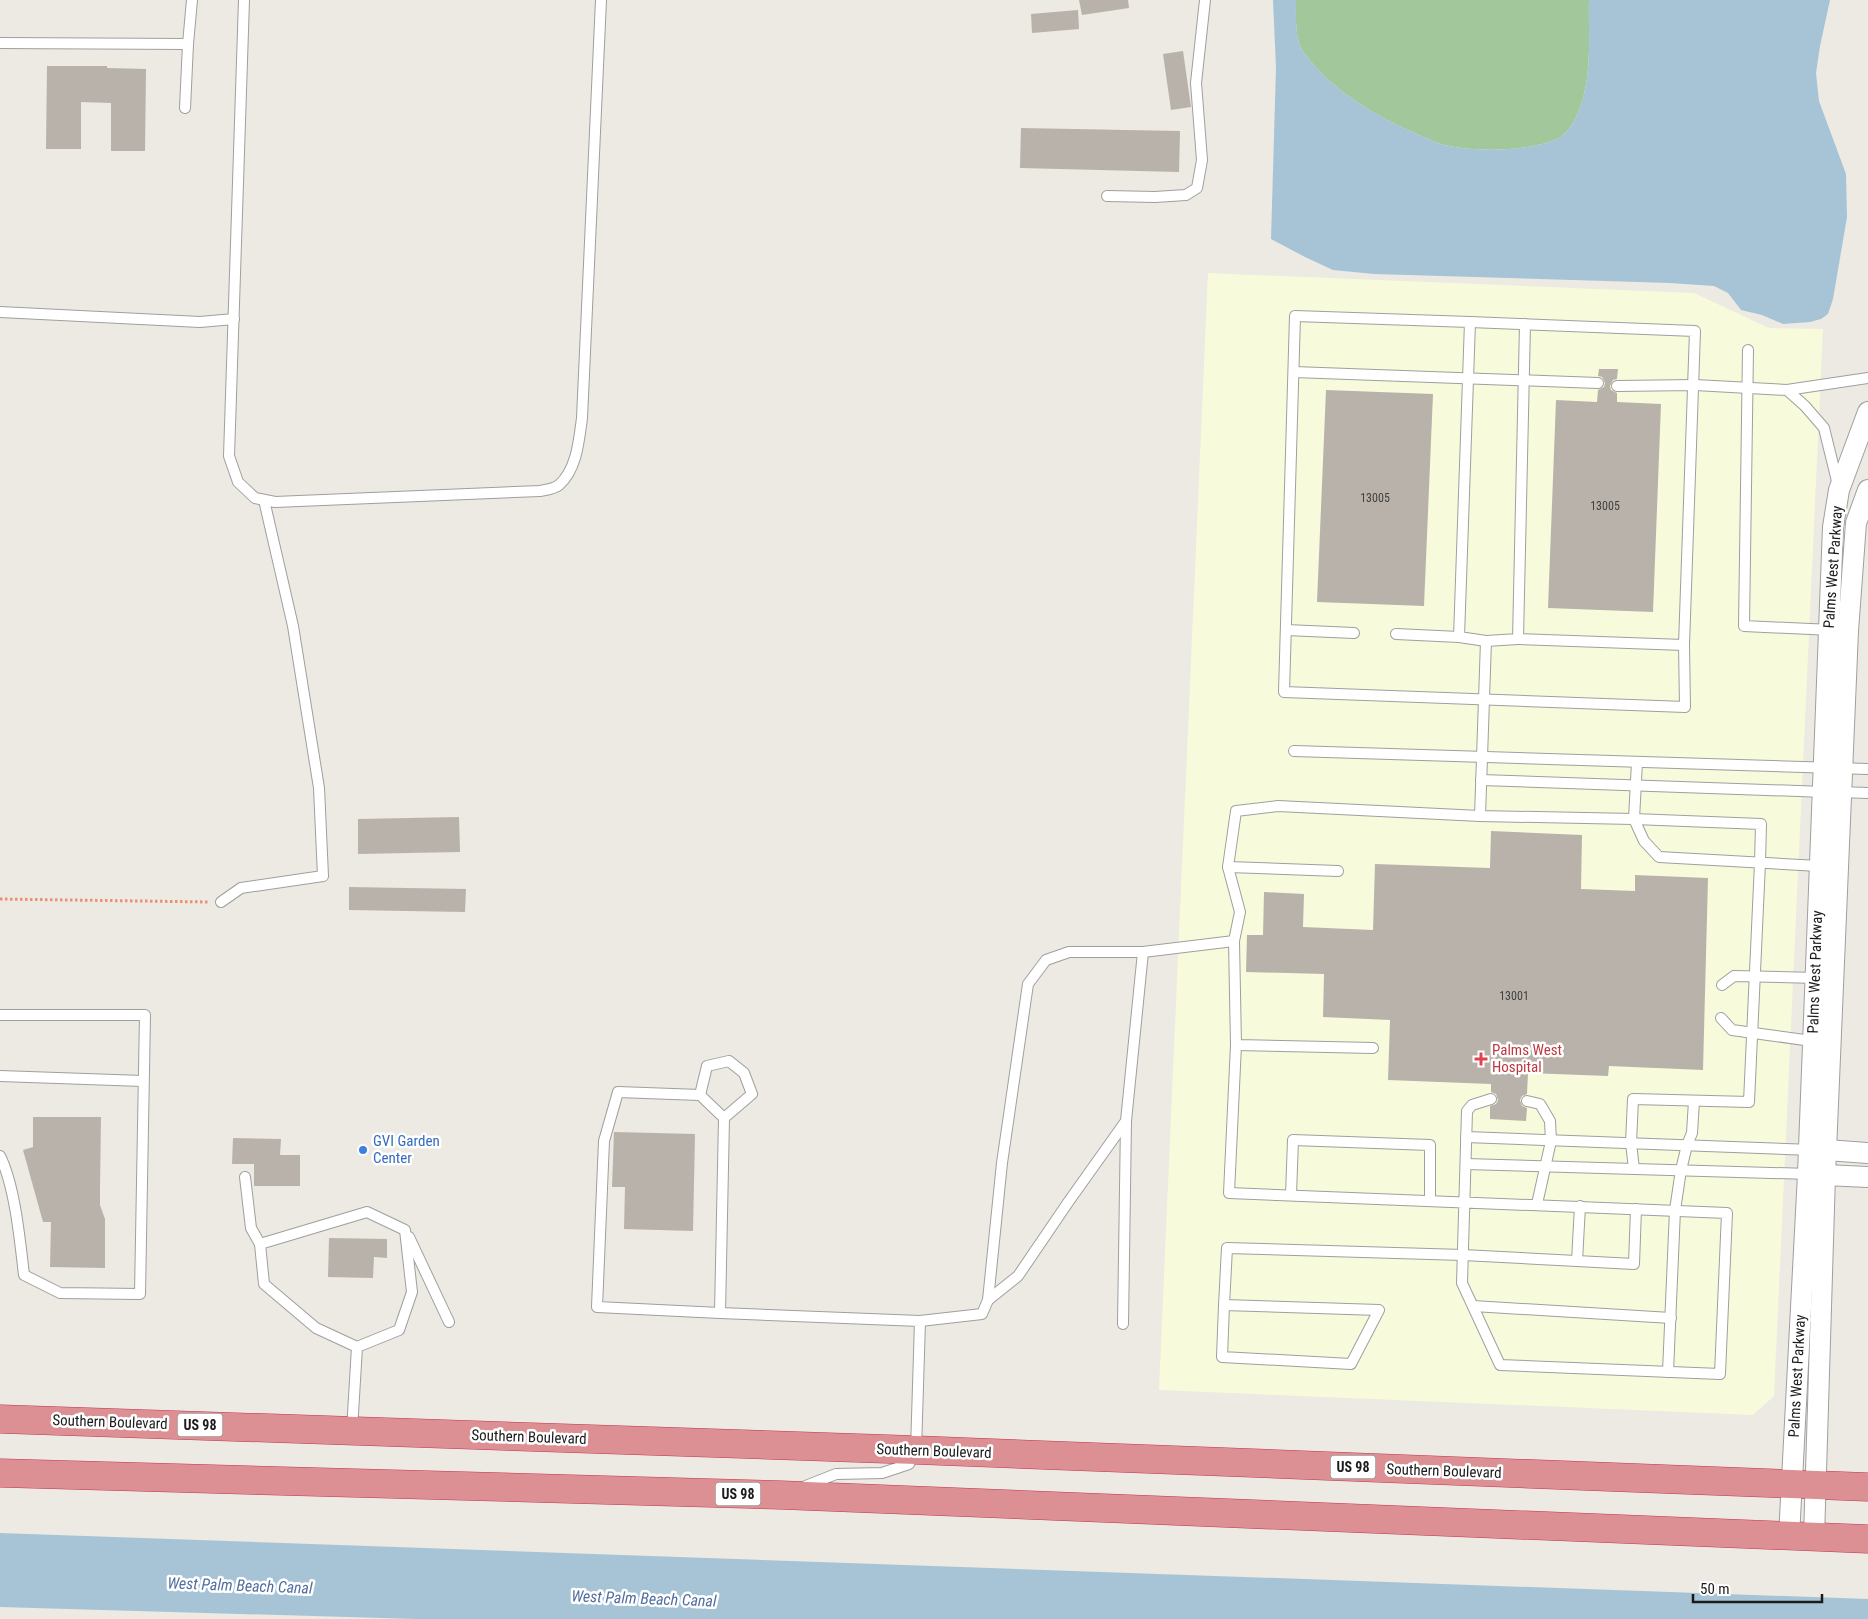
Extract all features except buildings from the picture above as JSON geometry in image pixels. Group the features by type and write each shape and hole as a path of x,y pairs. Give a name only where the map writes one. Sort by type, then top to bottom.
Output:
{"highway":[{"name":"Southern Boulevard","path":"0,1419 916,1450 1868,1486"},
{"name":"US 98","path":"0,1473 781,1495 1868,1539"}],"street":[{"name":"Palms West Parkway","path":"1817,1150 1812,1041 1824,978 1819,866 1831,792 1843,768 1833,527 1839,490 1868,412"},
{"name":"Palms West Parkway","path":"1802,1537 1831,792 1823,768 1838,631 1856,523 1868,490"},
{"path":"1817,1150 1868,1153"},
{"path":"1817,1174 1868,1177"}],"lane":[{"path":"185,108 192,0"},
{"path":"244,0 229,456 238,482 255,498 275,502 540,491 558,486 570,472 578,447 582,418 601,0"},
{"path":"1107,196 1155,197 1186,195 1197,188 1202,160 1196,83 1205,0"},
{"path":"0,43 188,44"},
{"path":"0,312 200,322 234,319"},
{"path":"1295,316 1470,322 1695,331 1695,385 1684,645 1685,707 1284,692 1295,316"},
{"path":"1459,637 1470,322"},
{"path":"1518,639 1525,324"},
{"path":"1748,350 1744,626 1838,631"},
{"path":"1294,372 1598,383"},
{"path":"1617,386 1695,385 1787,390 1868,378"},
{"path":"1787,390 1805,406 1824,428 1839,490"},
{"path":"221,902 241,888 323,876 319,788 292,626 264,500"},
{"path":"1286,630 1354,633"},
{"path":"1396,634 1459,637 1486,641 1518,639 1684,645"},
{"path":"1480,816 1486,641"},
{"path":"1294,751 1868,769"},
{"path":"1637,762 1634,819 1644,841 1659,857 1819,866"},
{"path":"1481,780 1868,793"},
{"path":"1491,1099 1472,1105 1467,1111 1466,1164 1464,1201 1462,1284 1500,1365 1720,1374 1727,1213 1464,1201 1229,1193 1236,1045 1234,941 1240,912 1228,867 1236,811 1278,806 1480,816 1761,824 1749,1102 1633,1099 1631,1143 1634,1169"},
{"path":"1228,867 1338,871"},
{"path":"720,1313 724,1118 700,1095 618,1092 604,1142 597,1307 720,1313 920,1321 982,1314 988,1300 1002,1162 1028,984 1046,960 1069,952 1143,952 1234,941"},
{"path":"1122,1324 1126,1121 1143,952"},
{"path":"1722,985 1734,976 1824,978"},
{"path":"0,1015 144,1015 140,1294 60,1293 24,1275 19,1233 8,1177 0,1156"},
{"path":"1721,1018 1732,1030 1812,1041"},
{"path":"1236,1045 1373,1048"},
{"path":"700,1095 707,1066 729,1061 744,1073 752,1094 724,1118"},
{"path":"0,1076 144,1081"},
{"path":"1527,1101 1540,1104 1550,1121 1551,1141 1537,1204"},
{"path":"1668,1372 1675,1210 1681,1170 1692,1133 1694,1101"},
{"path":"988,1300 1018,1276 1126,1121"},
{"path":"1466,1138 1817,1150"},
{"path":"1292,1195 1293,1140 1420,1144 1430,1145 1430,1200"},
{"path":"1466,1164 1817,1174"},
{"path":"245,1177 251,1228 260,1244 264,1284 316,1328 357,1347 399,1330 412,1292 405,1230"},
{"path":"1577,1261 1580,1206"},
{"path":"1224,1305 1379,1310 1350,1364 1222,1357 1224,1305 1227,1248 1463,1255 1634,1264 1636,1209"},
{"path":"260,1244 367,1212 405,1230 450,1322"},
{"path":"1473,1306 1671,1318"},
{"path":"781,1495 836,1474 882,1473 909,1464 916,1450 920,1321"},
{"path":"352,1431 357,1347"}],"path":[{"path":"0,899 221,902"}],"shaded area":[{"name":"Palms West Hospital","path":"1208,273 1694,293 1769,328 1823,329 1774,1396 1753,1415 1159,1390"}],"green space":[{"path":"1296,0 1589,0 1587,78 1580,109 1566,132 1559,138 1545,143 1501,150 1485,150 1438,143 1404,128 1359,103 1319,71 1308,58 1298,40"}],"water":[{"path":"1273,0 1296,0 1298,40 1301,49 1319,71 1359,103 1404,128 1444,145 1471,149 1501,150 1545,143 1559,138 1572,125 1580,109 1587,78 1589,63 1589,0 1830,0 1816,73 1819,101 1846,174 1847,217 1833,299 1828,314 1821,319 1810,322 1783,324 1762,315 1741,310 1728,293 1714,286 1374,274 1333,270 1271,239 1276,68"},
{"name":"West Palm Beach Canal","path":"0,1533 1868,1599 1868,1619 416,1619 0,1607"}],"place":[{"name":"Palms West Hospital","path":"1481,1059"},
{"name":"GVI Garden Center","path":"363,1150"}]}
